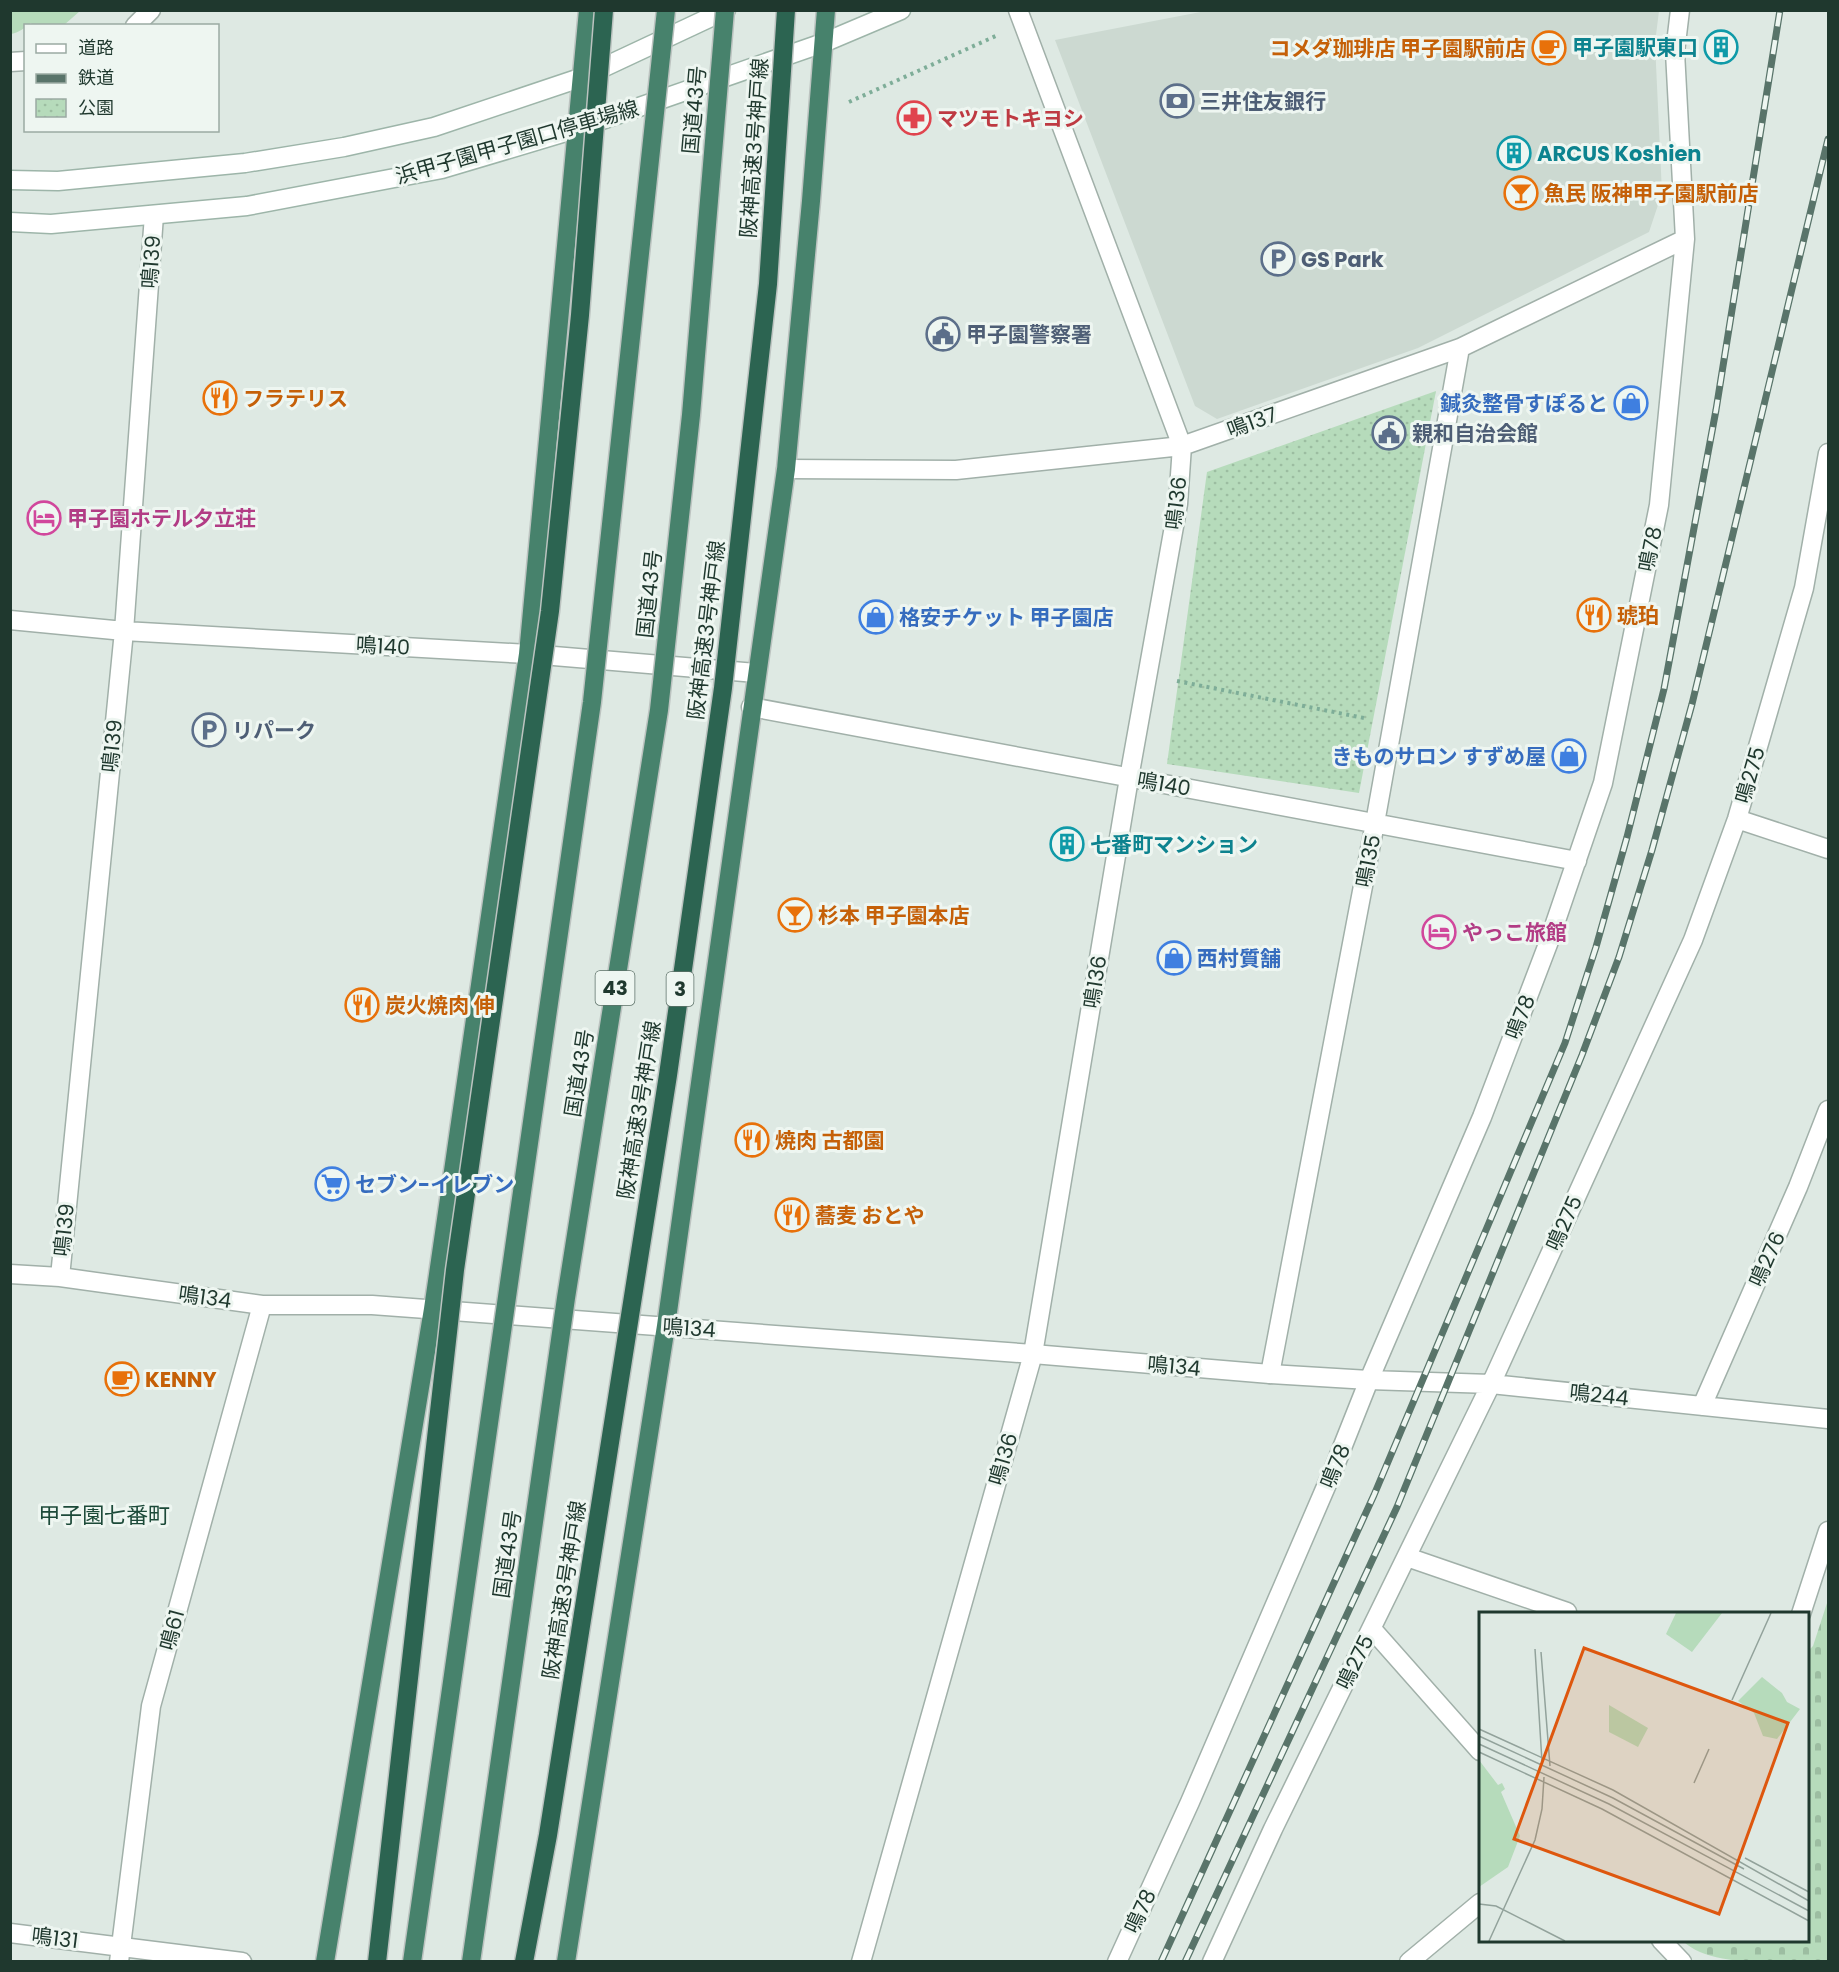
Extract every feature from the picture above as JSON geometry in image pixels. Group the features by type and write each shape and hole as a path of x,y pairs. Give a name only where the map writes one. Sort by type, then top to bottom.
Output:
{"highway":[{"path":"326,1962 433,1309 528,654 588,10"},
{"path":"376,1962 455,1270 550,611 580,315 604,10"},
{"name":"国道43号","path":"412,1962 592,702 666,10"},
{"name":"国道43号","path":"471,1962 564,1310 658,710 691,415 725,10"},
{"name":"阪神高速3号神戸線","path":"524,1962 550,1824 666,1087 723,688 768,284 786,10"},
{"path":"566,1962 666,1326 786,469 826,10"}],"street":[{"path":"137,24 151,10"},
{"name":"浜甲子園甲子園口停車場線","path":"10,180 58,181 244,163 344,147 434,127 583,77 725,10"},
{"name":"浜甲子園甲子園口停車場線","path":"10,222 51,224 247,206 442,169 576,129 824,43 901,10"},
{"name":"鳴78","path":"1117,1962 1190,1802 1330,1479 1369,1380 1482,1117 1548,944 1603,783 1659,505 1685,239 1676,52 1680,10"},
{"name":"鳴136","path":"861,1962 1033,1354 1129,778 1178,504 1182,446 1021,17"},
{"name":"鳴139","path":"60,1277 124,631 154,215"},
{"name":"鳴137","path":"786,469 956,470 1182,446 1460,348 1685,239"},
{"name":"鳴135","path":"1270,1374 1375,823 1460,348"},
{"name":"鳴275","path":"1212,1962 1273,1829 1491,1384 1693,940 1737,819 1804,588 1825,489 1828,453"},
{"name":"鳴140","path":"10,620 124,631 528,654 756,673"},
{"name":"鳴140","path":"751,707 1577,861"},
{"path":"1737,819 1828,849"},
{"name":"鳴276","path":"1702,1406 1798,1187 1828,1110"},
{"name":"鳴134","path":"10,1274 60,1277 262,1305 372,1305 433,1309 1369,1380"},
{"name":"鳴61","path":"120,1954 151,1706 262,1305"},
{"name":"鳴244","path":"1369,1380 1491,1384 1828,1419"},
{"path":"1803,1612 1828,1531"},
{"path":"1407,1557 1567,1612"},
{"path":"1372,1629 1479,1750"},
{"path":"1409,1962 1479,1904"},
{"name":"鳴131","path":"10,1933 120,1954 242,1962"},
{"path":"1662,1942 1682,1962"}],"path":[{"path":"843,105 1021,17"},
{"path":"1147,675 1393,724"}],"shaded area":[{"path":"1211,10 1659,11 1655,43 1662,193 1649,232 1418,348 1217,419 1195,406 1055,40"}],"green space":[{"path":"11,10 80,10 65,24 24,24 24,28 11,34"},
{"path":"1436,391 1359,793 1167,764 1207,472"},
{"path":"1828,1600 1828,1961 1752,1962 1712,1956 1696,1950 1684,1942 1809,1942 1809,1650 1813,1646"}],"railway":[{"path":"1161,1962 1374,1495 1565,1043 1596,947 1627,837 1664,689 1716,410 1780,10"},
{"path":"1185,1962 1397,1507 1582,1055 1619,957 1652,850 1692,704 1828,139"}],"place":[{"name":"甲子園駅東口","path":"1721,47"},
{"name":"コメダ珈琲店 甲子園駅前店","path":"1549,48"},
{"name":"三井住友銀行","path":"1177,101"},
{"name":"マツモトキヨシ","path":"914,118"},
{"name":"ARCUS Koshien","path":"1514,153"},
{"name":"魚民 阪神甲子園駅前店","path":"1521,193"},
{"name":"GS Park","path":"1278,259"},
{"name":"甲子園警察署","path":"943,334"},
{"name":"フラテリス","path":"220,398"},
{"name":"鍼灸整骨すぽると","path":"1631,403"},
{"name":"親和自治会館","path":"1389,433"},
{"name":"甲子園ホテル夕立荘","path":"44,518"},
{"name":"琥珀","path":"1594,615"},
{"name":"格安チケット 甲子園店","path":"876,617"},
{"name":"リパーク","path":"209,730"},
{"name":"きものサロン すずめ屋","path":"1569,756"},
{"name":"七番町マンション","path":"1067,844"},
{"name":"杉本 甲子園本店","path":"795,915"},
{"name":"やっこ旅館","path":"1439,932"},
{"name":"西村質舗","path":"1174,958"},
{"name":"炭火焼肉 伸","path":"362,1005"},
{"name":"焼肉 古都園","path":"752,1140"},
{"name":"セブン-イレブン","path":"332,1184"},
{"name":"蕎麦 おとや","path":"792,1215"},
{"name":"KENNY","path":"122,1379"}],"district":[{"name":"甲子園七番町","path":"104,1515"}]}
